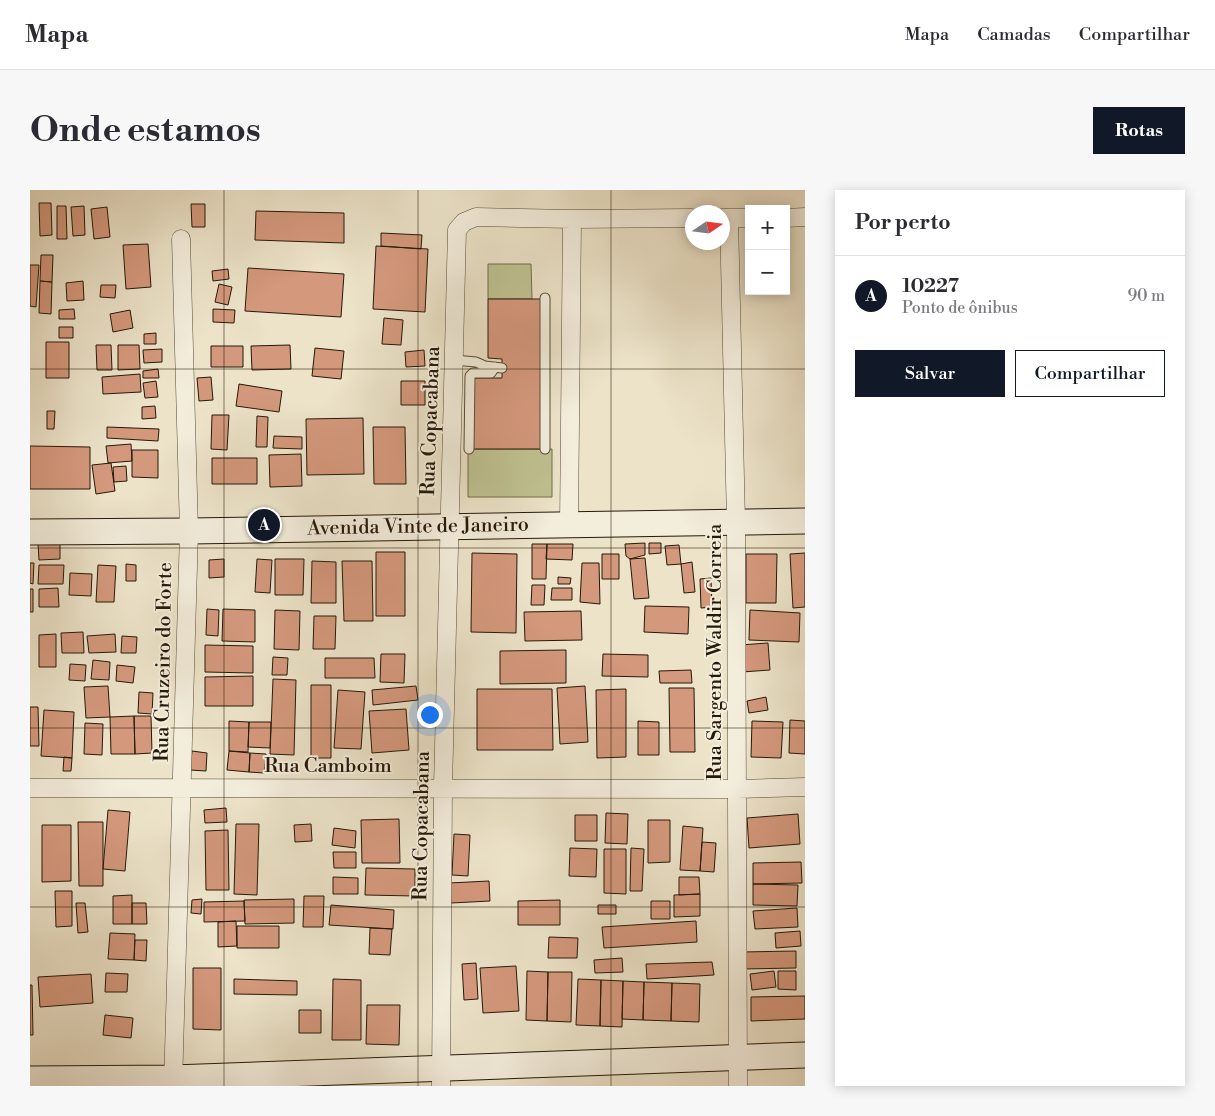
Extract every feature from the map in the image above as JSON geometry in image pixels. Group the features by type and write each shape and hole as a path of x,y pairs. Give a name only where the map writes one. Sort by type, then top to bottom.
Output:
{"street":[{"name":"Rua Copacabana","path":"441,1077 443,788 457,230 464,222 476,217 572,219"},
{"path":"790,218 805,217"},
{"path":"569,525 572,219 685,218"},
{"path":"730,218 745,218"},
{"name":"Rua Cruzeiro do Forte","path":"173,1082 189,531 181,239"},
{"name":"Rua Sargento Waldir Correia","path":"727,250 736,522 738,1086"},
{"name":"Avenida Vinte de Janeiro","path":"30,532 805,521"},
{"name":"Rua Camboim","path":"30,788 737,789 805,787"},
{"path":"30,1080 173,1082 441,1077 805,1055"}],"lane":[{"path":"545,298 545,449"},
{"path":"454,360 476,362 498,368 491,373 473,374 470,376 469,449"}],"green space":[{"path":"488,264 531,264 532,299 488,299"},
{"path":"468,449 552,449 552,497 468,497"}],"building":[{"path":"39,203 51,203 52,235 40,236"},
{"path":"191,204 205,204 205,227 192,227"},
{"path":"57,206 66,206 67,239 57,239"},
{"path":"84,206 85,235 73,236 71,207"},
{"path":"107,207 110,237 94,239 91,209"},
{"path":"256,211 344,213 344,243 255,240"},
{"path":"381,233 422,235 421,249 381,246"},
{"path":"148,244 151,287 126,289 123,245"},
{"path":"376,246 428,249 425,312 373,309"},
{"path":"41,255 53,255 52,282 40,281"},
{"path":"30,265 39,265 36,307 30,306"},
{"path":"248,268 344,274 341,317 245,311"},
{"path":"228,269 229,279 213,281 212,271"},
{"path":"40,281 52,282 51,314 39,313"},
{"path":"83,281 84,300 67,301 66,283"},
{"path":"219,284 232,287 228,305 215,302"},
{"path":"101,285 116,285 115,298 100,297"},
{"path":"488,299 541,299 541,449 469,449 470,378 502,378 502,359 488,358"},
{"path":"74,309 75,319 59,319 59,310"},
{"path":"213,309 235,310 234,323 213,322"},
{"path":"130,310 133,328 113,332 110,314"},
{"path":"384,318 403,320 401,345 382,344"},
{"path":"59,327 73,327 73,338 59,338"},
{"path":"156,333 156,344 144,344 144,334"},
{"path":"46,342 69,342 69,378 46,378"},
{"path":"96,345 111,345 112,370 97,370"},
{"path":"118,345 139,345 140,369 118,370"},
{"path":"290,345 291,369 252,370 251,346"},
{"path":"211,346 243,346 243,367 211,367"},
{"path":"315,348 344,351 341,379 312,376"},
{"path":"162,349 162,362 144,363 143,350"},
{"path":"424,350 425,366 406,367 405,352"},
{"path":"158,369 159,378 143,378 143,371"},
{"path":"140,374 141,392 103,394 102,377"},
{"path":"211,377 213,400 199,401 197,378"},
{"path":"156,381 158,397 145,398 143,383"},
{"path":"401,381 425,381 425,405 401,405"},
{"path":"239,384 282,391 279,412 236,406"},
{"path":"155,406 156,418 142,419 142,407"},
{"path":"47,411 55,411 54,429 47,429"},
{"path":"212,415 229,415 227,450 211,449"},
{"path":"257,416 268,417 267,447 256,447"},
{"path":"363,418 364,474 307,475 306,419"},
{"path":"107,427 159,429 158,441 107,438"},
{"path":"373,427 405,427 406,484 374,484"},
{"path":"274,436 302,437 302,449 273,448"},
{"path":"131,444 132,461 108,463 106,446"},
{"path":"30,446 90,447 90,489 30,489"},
{"path":"132,450 158,450 158,478 132,477"},
{"path":"301,454 302,486 270,487 269,455"},
{"path":"212,458 257,458 257,484 212,484"},
{"path":"111,463 115,491 96,494 92,465"},
{"path":"126,466 127,481 114,482 113,467"},
{"path":"645,543 645,555 630,559 626,556 625,544"},
{"path":"649,543 661,543 661,553 649,554"},
{"path":"38,544 60,544 60,559 39,560"},
{"path":"532,544 547,544 546,579 532,579"},
{"path":"547,544 573,544 572,560 546,559"},
{"path":"679,545 681,564 667,565 665,546"},
{"path":"376,552 405,552 405,616 376,616"},
{"path":"472,553 517,554 516,633 471,632"},
{"path":"805,553 805,607 793,608 790,554"},
{"path":"602,554 619,554 619,579 602,579"},
{"path":"746,554 777,554 776,603 746,603"},
{"path":"645,558 649,598 634,599 630,559"},
{"path":"224,559 224,577 209,578 209,560"},
{"path":"257,559 272,560 270,593 255,592"},
{"path":"275,559 304,559 303,595 275,595"},
{"path":"312,561 336,562 336,603 311,603"},
{"path":"342,561 372,561 373,621 344,621"},
{"path":"692,562 695,592 684,593 681,564"},
{"path":"30,563 34,563 33,584 30,583"},
{"path":"582,563 599,563 600,604 580,602"},
{"path":"126,564 136,565 136,581 126,581"},
{"path":"39,565 64,565 63,584 38,584"},
{"path":"98,565 116,566 114,602 96,602"},
{"path":"70,573 92,574 91,596 69,595"},
{"path":"558,577 571,578 570,584 558,584"},
{"path":"711,578 712,607 701,608 700,579"},
{"path":"532,585 545,585 544,605 531,605"},
{"path":"58,588 59,607 39,607 39,589"},
{"path":"552,588 572,588 572,600 551,600"},
{"path":"30,589 33,589 33,612 30,612"},
{"path":"645,606 689,607 688,634 644,632"},
{"path":"207,609 219,610 218,636 206,635"},
{"path":"223,609 255,610 255,642 222,641"},
{"path":"275,610 300,611 299,650 274,649"},
{"path":"750,610 800,613 799,642 749,640"},
{"path":"581,611 582,640 525,641 524,612"},
{"path":"314,616 336,616 335,649 313,649"},
{"path":"83,632 84,653 62,653 61,633"},
{"path":"56,634 56,667 39,667 39,635"},
{"path":"115,634 116,652 89,653 87,636"},
{"path":"122,636 137,637 136,653 121,653"},
{"path":"768,643 770,670 742,672 740,645"},
{"path":"205,645 253,646 253,673 205,672"},
{"path":"566,650 566,683 500,684 500,651"},
{"path":"381,654 405,654 404,683 380,682"},
{"path":"603,654 648,655 648,677 602,676"},
{"path":"273,657 288,658 287,675 272,675"},
{"path":"325,658 374,658 375,678 325,678"},
{"path":"93,660 110,662 109,680 91,679"},
{"path":"70,664 86,665 85,681 69,680"},
{"path":"117,665 135,667 133,683 116,681"},
{"path":"691,670 692,683 660,683 659,671"},
{"path":"253,676 253,706 205,706 205,677"},
{"path":"273,679 296,680 294,755 270,754"},
{"path":"311,685 331,685 331,758 311,758"},
{"path":"108,686 110,717 86,718 84,687"},
{"path":"416,686 418,700 373,705 372,690"},
{"path":"585,686 588,742 560,744 557,688"},
{"path":"669,688 694,688 695,752 670,752"},
{"path":"477,689 552,689 553,750 477,750"},
{"path":"626,689 626,757 597,758 596,690"},
{"path":"338,690 365,692 361,749 334,748"},
{"path":"139,692 153,693 152,714 138,713"},
{"path":"766,697 768,710 749,713 747,701"},
{"path":"30,707 38,707 39,746 30,746"},
{"path":"406,709 409,750 372,753 369,711"},
{"path":"44,710 74,712 72,758 41,756"},
{"path":"134,716 151,716 152,753 135,754"},
{"path":"134,716 135,754 111,754 110,717"},
{"path":"790,720 805,721 805,754 789,753"},
{"path":"229,721 249,722 248,752 229,751"},
{"path":"638,721 659,722 659,755 638,755"},
{"path":"752,721 783,722 781,758 751,757"},
{"path":"249,722 271,722 270,748 248,747"},
{"path":"85,723 103,724 102,755 84,754"},
{"path":"192,751 207,753 206,771 190,770"},
{"path":"229,751 250,753 249,772 227,770"},
{"path":"250,753 266,754 264,773 249,772"},
{"path":"64,757 72,758 71,771 63,771"},
{"path":"226,808 227,822 205,823 204,810"},
{"path":"108,810 130,812 125,871 103,869"},
{"path":"606,813 628,814 627,844 605,843"},
{"path":"798,814 800,844 749,848 747,818"},
{"path":"575,815 597,815 597,841 575,841"},
{"path":"399,819 400,863 362,863 361,820"},
{"path":"648,820 670,820 670,862 648,863"},
{"path":"78,822 103,822 103,886 79,886"},
{"path":"236,824 259,824 257,895 234,894"},
{"path":"311,824 312,841 295,842 294,825"},
{"path":"42,825 71,825 71,881 42,882"},
{"path":"683,826 703,828 700,871 680,870"},
{"path":"334,828 356,831 355,848 332,845"},
{"path":"228,830 229,890 206,890 205,831"},
{"path":"454,834 470,835 468,876 452,875"},
{"path":"702,842 716,843 714,872 700,871"},
{"path":"570,848 597,849 596,877 569,876"},
{"path":"631,848 644,849 642,891 630,891"},
{"path":"604,849 626,849 626,894 604,893"},
{"path":"333,852 356,852 356,868 334,868"},
{"path":"801,862 802,883 753,884 753,863"},
{"path":"366,868 415,869 415,896 365,895"},
{"path":"333,877 358,878 358,894 333,894"},
{"path":"679,877 699,877 700,894 679,895"},
{"path":"489,881 490,901 451,903 449,883"},
{"path":"753,884 798,885 797,906 753,905"},
{"path":"55,891 72,891 72,926 56,927"},
{"path":"700,894 700,916 674,917 674,895"},
{"path":"132,895 132,924 113,924 113,896"},
{"path":"304,896 324,896 323,927 303,927"},
{"path":"202,899 201,914 191,913 192,900"},
{"path":"294,899 294,923 245,924 244,900"},
{"path":"560,900 560,925 518,925 518,901"},
{"path":"244,901 245,921 204,922 204,902"},
{"path":"651,901 670,901 670,919 651,919"},
{"path":"76,903 85,903 88,932 78,933"},
{"path":"132,903 146,903 147,924 132,924"},
{"path":"331,905 394,910 393,929 329,925"},
{"path":"598,905 616,905 616,914 598,914"},
{"path":"797,908 798,927 755,929 753,911"},
{"path":"236,921 237,946 218,947 218,922"},
{"path":"696,921 697,942 604,948 602,927"},
{"path":"237,926 279,926 279,948 237,948"},
{"path":"370,928 392,929 390,955 369,954"},
{"path":"800,931 801,946 776,948 775,933"},
{"path":"110,933 135,934 134,960 108,959"},
{"path":"549,937 578,938 577,958 548,958"},
{"path":"135,940 147,940 146,961 134,960"},
{"path":"796,951 796,968 742,969 742,952"},
{"path":"622,958 623,972 595,973 594,960"},
{"path":"712,962 714,975 647,979 646,964"},
{"path":"476,963 478,999 464,1000 462,964"},
{"path":"516,966 519,1011 483,1013 480,968"},
{"path":"193,968 221,968 221,1030 193,1029"},
{"path":"527,971 548,972 547,1021 526,1020"},
{"path":"774,971 776,987 752,990 750,974"},
{"path":"778,971 796,971 796,990 778,989"},
{"path":"548,972 572,972 571,1022 547,1021"},
{"path":"106,973 128,974 127,992 105,992"},
{"path":"91,974 93,1003 40,1007 38,977"},
{"path":"234,979 297,981 297,995 234,994"},
{"path":"333,979 361,980 361,1040 332,1040"},
{"path":"578,979 601,980 600,1026 576,1025"},
{"path":"601,980 623,981 622,1027 600,1026"},
{"path":"623,981 644,982 643,1020 622,1019"},
{"path":"644,982 672,983 671,1021 643,1020"},
{"path":"672,983 700,984 699,1022 671,1021"},
{"path":"30,985 32,985 33,1035 30,1035"},
{"path":"805,996 805,1019 751,1021 751,997"},
{"path":"367,1005 400,1005 399,1045 366,1044"},
{"path":"299,1010 321,1010 321,1033 299,1033"},
{"path":"105,1015 133,1018 131,1038 103,1035"}],"place":[{"name":"10227","path":"264,525"}]}
